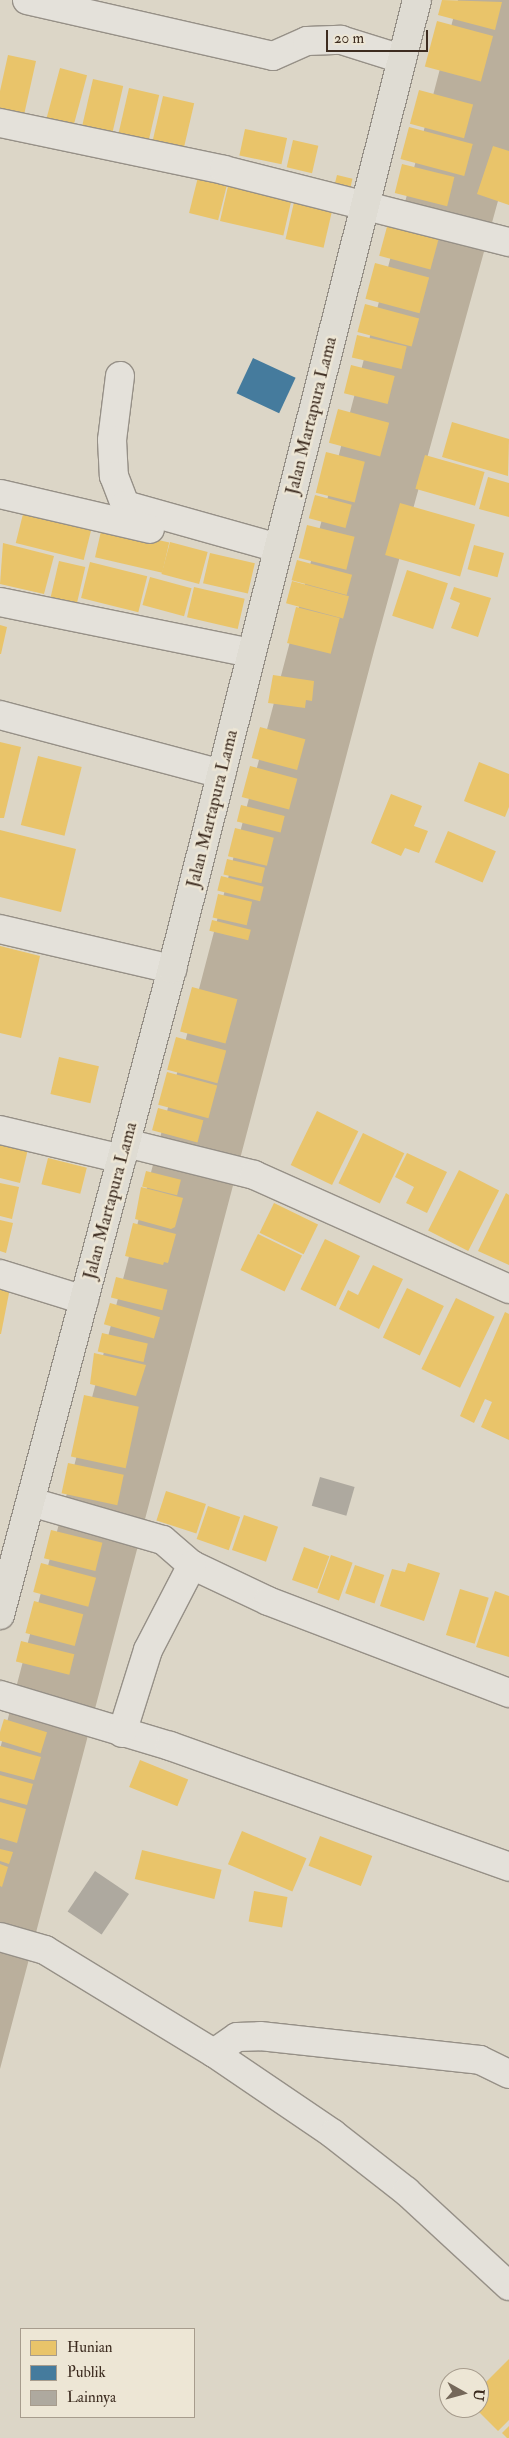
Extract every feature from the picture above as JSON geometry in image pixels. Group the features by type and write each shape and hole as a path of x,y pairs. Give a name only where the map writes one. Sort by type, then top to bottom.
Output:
{"main road":[{"name":"Jalan Martapura Lama","path":"0,1615 41,1504 84,1300 130,1149 172,969 277,553 374,208 402,60 417,0"}],"street":[{"path":"27,0 274,56 307,41 340,40 402,60"},
{"path":"0,123 224,170 509,242"},
{"path":"120,376 112,440 114,476 125,505 277,553"},
{"path":"0,494 277,553"},
{"path":"0,602 252,653"},
{"path":"0,716 221,774"},
{"path":"0,928 172,969"},
{"path":"0,1130 130,1149 254,1175 509,1289"},
{"path":"0,1274 84,1300"},
{"path":"41,1504 163,1540 192,1565 268,1601 383,1648 509,1693"},
{"path":"115,1730 148,1650 192,1565"},
{"path":"0,1695 170,1746 509,1867"},
{"path":"0,1937 45,1950 214,2053 333,2134 406,2191 509,2286"},
{"path":"214,2053 237,2038 260,2036 480,2060 509,2074"}],"shaded area":[{"path":"458,0 509,0 509,161 375,647 0,2069 0,1749"}],"building: Hunian":[{"path":"442,0 502,2 495,30 438,15"},
{"path":"437,21 493,36 481,81 425,66"},
{"path":"8,55 36,61 24,115 0,109 0,91"},
{"path":"60,68 87,75 73,127 46,120"},
{"path":"93,79 123,86 112,134 82,127"},
{"path":"129,88 159,95 148,143 118,136"},
{"path":"419,90 473,104 464,138 410,124"},
{"path":"163,96 194,103 183,151 152,144"},
{"path":"409,127 473,144 464,176 400,159"},
{"path":"245,129 287,138 281,164 239,155"},
{"path":"293,140 318,146 312,173 287,167"},
{"path":"493,146 509,151 509,205 477,194"},
{"path":"402,164 454,177 447,206 395,193"},
{"path":"337,175 353,179 348,198 332,194"},
{"path":"198,177 227,184 218,220 189,213"},
{"path":"229,182 292,197 283,236 220,221"},
{"path":"295,198 333,207 324,248 286,239"},
{"path":"388,223 439,237 430,270 379,256"},
{"path":"375,263 429,277 420,313 365,299"},
{"path":"365,304 419,318 412,347 357,332"},
{"path":"357,335 407,346 402,369 352,357"},
{"path":"351,365 395,376 388,404 344,393"},
{"path":"338,409 389,423 380,457 329,443"},
{"path":"452,422 509,439 508,476 442,457"},
{"path":"326,452 365,462 355,502 316,493"},
{"path":"425,455 485,472 475,506 415,489"},
{"path":"488,477 509,483 509,517 479,509"},
{"path":"315,495 352,505 345,528 309,518"},
{"path":"400,503 475,524 460,576 385,555"},
{"path":"24,510 92,527 84,560 16,543"},
{"path":"307,525 355,537 346,570 299,558"},
{"path":"102,527 169,543 162,573 95,557"},
{"path":"170,542 208,552 199,584 161,574"},
{"path":"3,543 54,556 44,594 0,584"},
{"path":"474,545 504,553 497,577 468,569"},
{"path":"210,553 255,563 248,594 203,583"},
{"path":"297,560 352,575 347,595 292,580"},
{"path":"59,561 85,567 77,604 50,598"},
{"path":"90,562 147,576 138,612 81,598"},
{"path":"407,570 448,583 433,629 392,616"},
{"path":"150,577 192,588 184,616 142,605"},
{"path":"292,581 349,596 343,618 286,603"},
{"path":"194,587 245,599 238,629 187,617"},
{"path":"454,587 491,598 478,637 451,628 460,603 450,599"},
{"path":"296,607 340,618 331,654 287,643"},
{"path":"0,625 7,627 1,654 0,654"},
{"path":"273,675 314,681 312,701 306,700 305,708 268,703"},
{"path":"260,727 305,739 297,770 252,758"},
{"path":"0,742 21,747 4,818 0,818"},
{"path":"38,756 82,767 64,836 21,825"},
{"path":"479,762 509,774 509,807 505,817 464,801"},
{"path":"250,766 297,779 289,810 242,797"},
{"path":"391,794 422,806 414,826 428,831 419,853 405,848 401,856 371,843"},
{"path":"241,805 285,816 281,832 237,821"},
{"path":"235,828 274,838 267,866 228,856"},
{"path":"0,830 76,849 61,912 0,897"},
{"path":"448,831 496,851 483,883 435,862"},
{"path":"227,859 265,868 261,883 223,875"},
{"path":"221,876 264,887 260,901 217,891"},
{"path":"218,894 252,902 247,925 213,917"},
{"path":"212,920 251,930 248,940 209,931"},
{"path":"0,946 40,956 21,1038 0,1033"},
{"path":"192,987 237,999 225,1044 180,1031"},
{"path":"176,1037 226,1050 217,1083 167,1070"},
{"path":"59,1057 99,1066 90,1103 50,1094"},
{"path":"167,1072 217,1085 208,1118 158,1105"},
{"path":"158,1108 203,1120 197,1142 152,1130"},
{"path":"317,1111 358,1131 332,1185 291,1165"},
{"path":"363,1133 404,1153 380,1203 338,1183"},
{"path":"0,1143 28,1149 20,1183 0,1178"},
{"path":"407,1153 447,1172 427,1213 406,1203 414,1187 395,1177"},
{"path":"48,1158 87,1168 80,1194 41,1184"},
{"path":"459,1170 499,1190 468,1251 428,1231"},
{"path":"146,1171 181,1180 177,1195 142,1187"},
{"path":"0,1183 19,1187 12,1219 0,1216"},
{"path":"141,1187 183,1198 175,1227 171,1229 135,1219"},
{"path":"506,1193 509,1195 509,1265 478,1251"},
{"path":"274,1203 318,1224 304,1254 260,1233"},
{"path":"0,1220 13,1223 6,1253 0,1251"},
{"path":"133,1223 176,1234 168,1263 164,1262 163,1265 125,1256"},
{"path":"258,1234 302,1255 285,1291 240,1270"},
{"path":"325,1239 360,1256 336,1306 300,1289"},
{"path":"373,1265 403,1279 379,1329 339,1309 348,1290 358,1295"},
{"path":"116,1277 167,1290 162,1310 111,1297"},
{"path":"0,1286 10,1288 1,1334 0,1334"},
{"path":"407,1288 444,1306 420,1355 383,1337"},
{"path":"456,1298 495,1317 460,1388 421,1369"},
{"path":"110,1303 160,1317 154,1338 104,1324"},
{"path":"505,1312 509,1314 509,1440 481,1427 492,1402 485,1399 474,1423 460,1416"},
{"path":"102,1333 148,1344 144,1362 98,1352"},
{"path":"94,1353 146,1365 136,1396 90,1384"},
{"path":"84,1395 139,1407 126,1468 71,1457"},
{"path":"68,1463 124,1475 117,1505 62,1493"},
{"path":"166,1491 206,1504 196,1533 156,1520"},
{"path":"208,1506 240,1517 229,1550 197,1539"},
{"path":"244,1515 278,1527 266,1562 232,1550"},
{"path":"51,1530 102,1543 95,1571 44,1558"},
{"path":"304,1547 329,1556 317,1589 292,1580"},
{"path":"331,1555 353,1563 339,1600 317,1593"},
{"path":"41,1563 96,1578 88,1607 33,1592"},
{"path":"408,1563 440,1573 424,1621 380,1606 392,1569 405,1572"},
{"path":"355,1565 384,1575 375,1603 345,1593"},
{"path":"460,1589 489,1598 475,1644 446,1635"},
{"path":"495,1591 509,1596 509,1657 476,1647"},
{"path":"34,1601 83,1614 75,1646 25,1633"},
{"path":"21,1641 74,1654 69,1675 16,1661"},
{"path":"4,1719 47,1732 41,1753 0,1741 0,1732"},
{"path":"0,1746 41,1757 34,1780 0,1771"},
{"path":"140,1760 188,1779 177,1806 129,1787"},
{"path":"0,1775 33,1784 27,1805 0,1798"},
{"path":"0,1802 26,1809 17,1843 0,1838"},
{"path":"242,1831 306,1858 292,1891 228,1864"},
{"path":"320,1836 372,1856 361,1886 309,1866"},
{"path":"0,1849 13,1852 9,1864 0,1861"},
{"path":"142,1850 222,1870 214,1899 135,1879"},
{"path":"0,1864 8,1867 2,1887 0,1886"},
{"path":"254,1891 287,1897 282,1927 249,1922"},
{"path":"509,2359 509,2420 498,2431 485,2418 489,2418 489,2379"},
{"path":"509,2426 509,2438 507,2438 502,2433"}],"building: Publik":[{"path":"253,358 296,378 279,413 237,393"}],"building: Lainnya":[{"path":"320,1477 355,1487 346,1516 312,1506"},
{"path":"95,1871 129,1894 102,1935 68,1912"}]}
